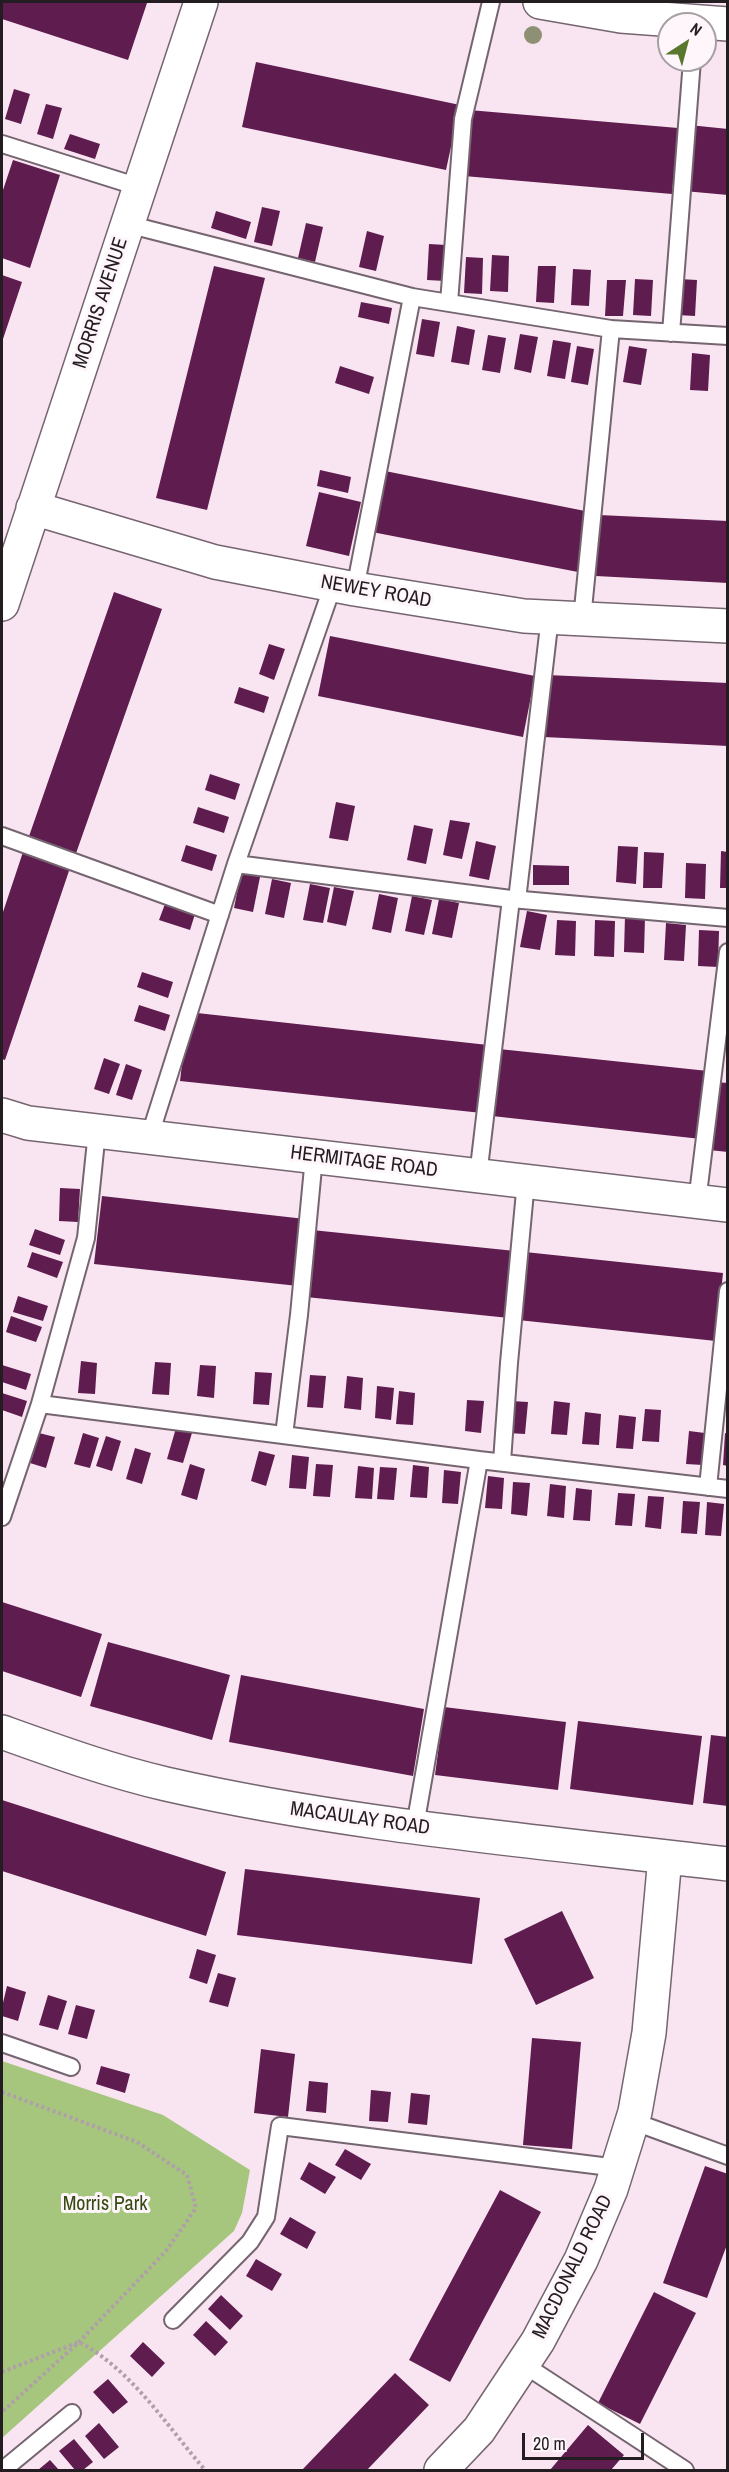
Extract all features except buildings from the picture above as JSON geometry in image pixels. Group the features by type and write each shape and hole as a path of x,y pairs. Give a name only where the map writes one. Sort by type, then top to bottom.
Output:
{"main road":[{"name":"MORRIS AVENUE","path":"2,604 201,2"},
{"path":"540,2 621,16 657,19"},
{"name":"NEWEY ROAD","path":"33,508 215,562 344,587 524,616 728,626"},
{"name":"HERMITAGE ROAD","path":"2,1115 28,1123 712,1203"},
{"name":"MACAULAY ROAD","path":"2,1732 164,1784 304,1812 728,1864"},
{"name":"MACDONALD ROAD","path":"441,2470 479,2430 538,2341 581,2260 618,2168 632,2121 649,2033 665,1857"}],"lane":[{"path":"449,303 462,119 491,2"},
{"path":"671,333 691,72"},
{"path":"2,144 139,187"},
{"path":"127,224 412,297 611,329 728,336"},
{"path":"149,1137 236,864 344,587 412,297"},
{"path":"582,619 611,329"},
{"path":"478,1176 550,617"},
{"path":"2,836 220,915"},
{"path":"236,864 514,899 728,918"},
{"path":"712,1203 728,952"},
{"path":"2,1517 40,1404 86,1238 97,1131"},
{"path":"284,1435 299,1316 314,1156"},
{"path":"502,1462 526,1181"},
{"path":"708,1487 728,1291"},
{"path":"40,1404 728,1489"},
{"path":"415,1826 479,1460"},
{"path":"2,2043 71,2067"},
{"path":"632,2121 728,2156"},
{"path":"173,2320 250,2242 266,2217 280,2126 618,2168"},
{"path":"523,2364 685,2470"},
{"path":"3,2470 72,2413"}],"path":[{"path":"2,2091 137,2142 187,2175 196,2208 166,2251 80,2342 2,2412"},
{"path":"2,2372 80,2342"},
{"path":"80,2342 102,2355 123,2374 205,2470"}],"green space":[{"name":"Morris Park","path":"2,2061 163,2115 250,2170 242,2213 234,2231 2,2438"}]}
